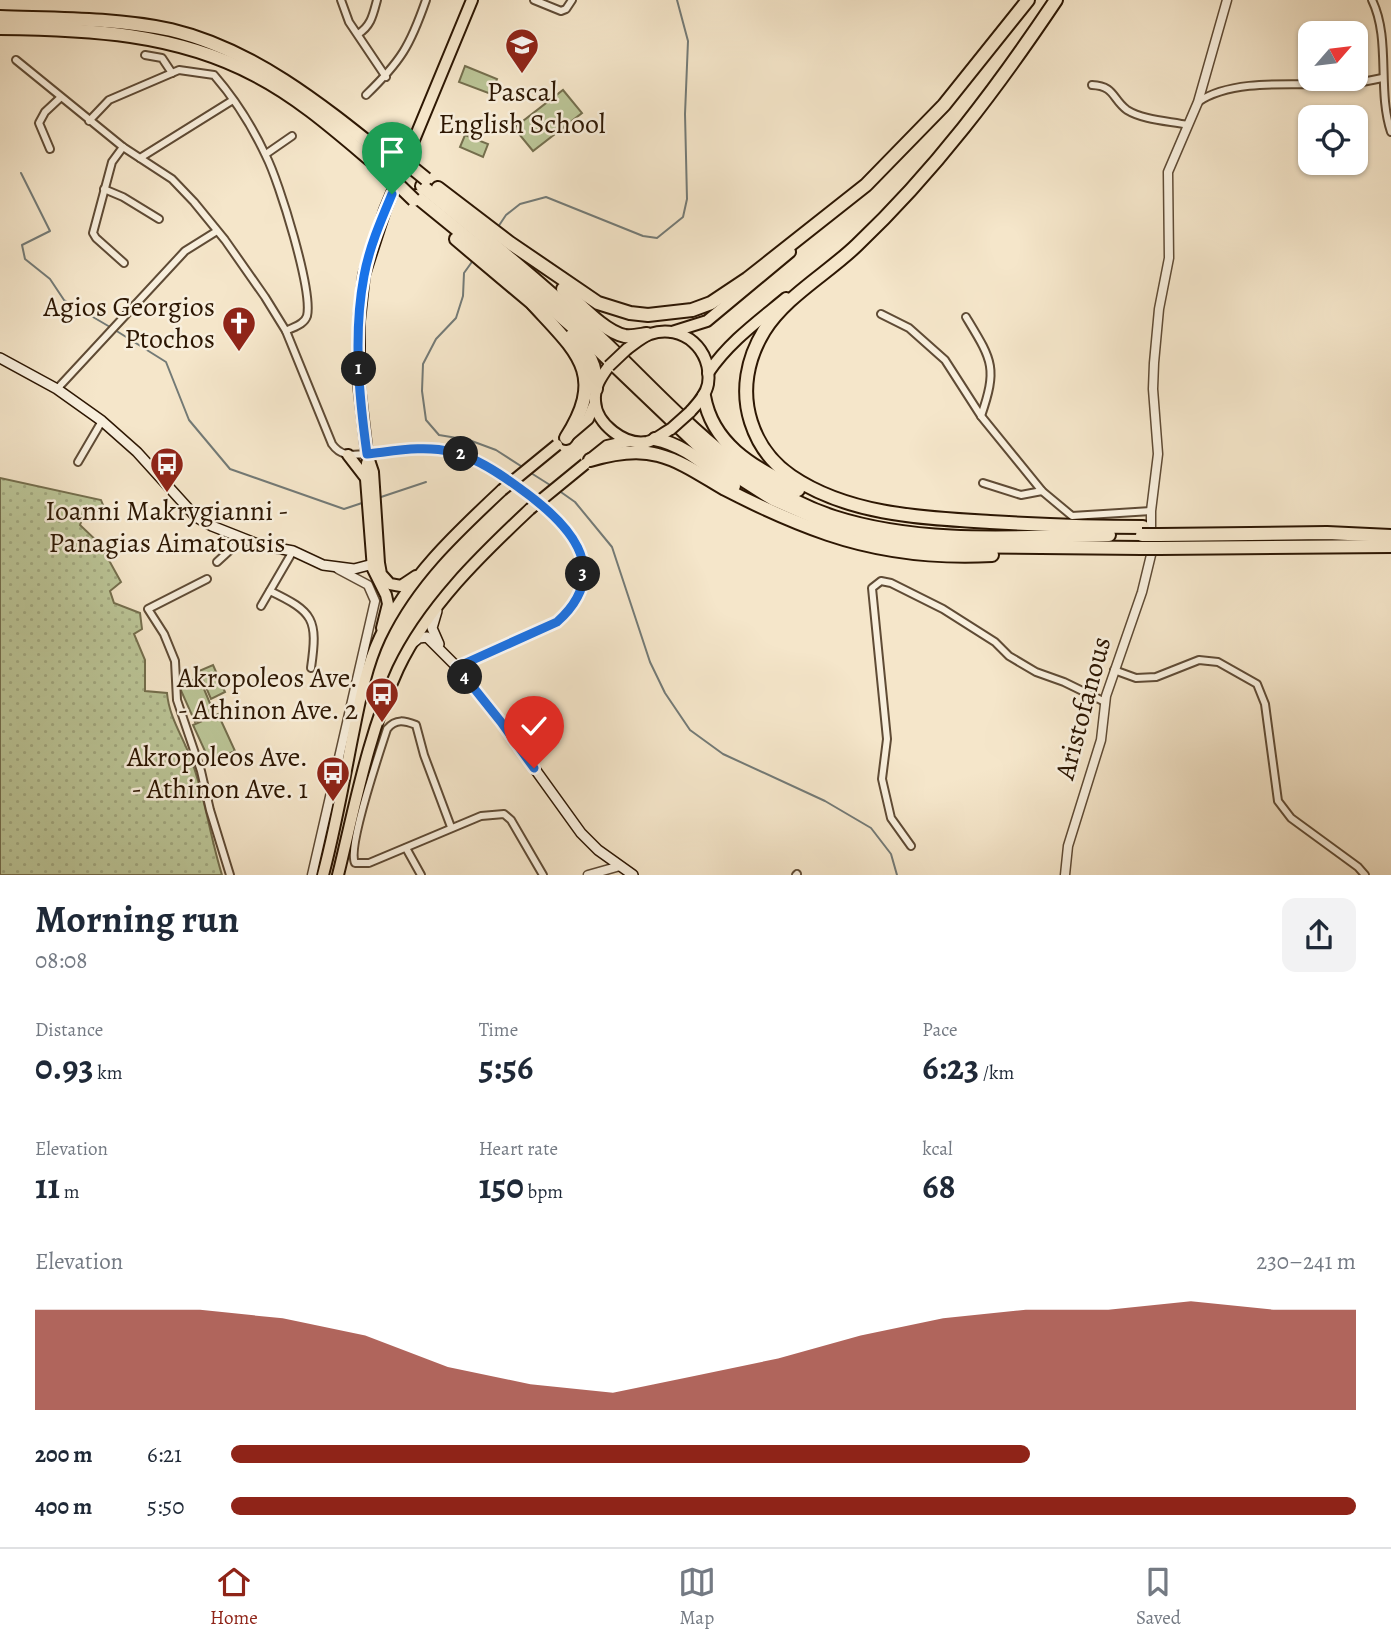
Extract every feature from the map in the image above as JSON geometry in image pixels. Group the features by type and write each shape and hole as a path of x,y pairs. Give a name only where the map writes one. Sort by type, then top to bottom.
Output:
{"highway":[{"path":"418,193 510,243 578,292 598,303 630,313 665,314 692,310 727,293 866,185 944,105 1028,0"},
{"path":"1056,0 969,124 857,245 782,309 766,329 756,346 747,375 746,393 748,413 764,450 790,476 809,487 841,500 888,512 934,519 1035,525 1151,539 1391,546"},
{"path":"0,17 91,19 221,47 262,66 303,93 387,165 580,333 702,449 743,481 773,499 834,526 884,540 929,546 1062,548"},
{"path":"0,28 90,30 171,37 255,81 387,165 418,193 521,267 594,332 708,442 748,473 810,508 886,528 931,534 998,537 1126,535"},
{"path":"418,193 465,247 588,353 597,374 596,389"},
{"path":"510,243 607,327 629,337 648,334"},
{"path":"533,304 573,348 582,365 586,381 582,410 561,441"},
{"path":"704,396 709,419 716,431 739,454 805,494 842,506 886,519 933,525 1126,535 1151,539"},
{"path":"655,439 688,451 766,507"},
{"path":"587,462 615,454 656,454 673,460 728,490 830,534 883,549 928,555 1022,554 1151,539 1286,529 1391,536"}],"main road":[{"path":"371,500 366,479 367,454 358,355 364,275 385,210 472,0"},
{"path":"375,563 384,579 394,586 405,584 421,572 502,490 588,419 595,403 598,380 627,349 648,334 672,332 707,321 839,211 866,185"},
{"path":"708,373 740,335 894,205"},
{"path":"338,875 373,733 393,681 412,643 441,602 474,563 530,509 607,446 655,439 671,429 704,396 708,385 708,364 702,350 691,340 672,332"},
{"path":"0,358 57,389 102,421 137,452 196,517 242,539 293,551 338,569 354,569 375,563"},
{"path":"595,403 608,427 629,441"},
{"path":"367,454 422,449 464,455 506,479 543,506 561,521 578,544 583,580 578,597 568,612 557,622 457,667"},
{"path":"323,875 332,843 361,693 387,610 387,600 375,575 371,500 373,472 367,454"},
{"path":"348,455 366,479"},
{"path":"380,638 421,572"},
{"path":"441,602 432,628 434,637 448,657"},
{"path":"412,643 427,637 448,657 501,722 581,833 633,875"}],"street":[{"path":"341,0 349,22 386,77"},
{"path":"358,34 372,21 377,0"},
{"path":"366,95 386,77 405,53 426,0"},
{"path":"534,0 561,11 566,9 572,0"},
{"name":"Aristofanous","path":"1065,875 1068,846 1101,740 1105,702 1142,592 1151,539 1151,512 1158,454 1153,389 1154,363 1158,309 1169,258 1168,172 1198,102 1227,0"},
{"path":"1373,0 1382,46 1386,117 1391,132"},
{"path":"145,55 162,58 172,73"},
{"path":"16,60 122,147 172,179 217,231 286,331 332,443 341,453 367,454"},
{"path":"89,121 109,100 179,70 214,75 233,100 266,154 305,281 306,317 300,324 286,331"},
{"path":"1198,102 1208,96 1248,87 1351,84 1382,78"},
{"path":"1092,85 1102,85 1115,93 1128,111 1188,125"},
{"path":"50,149 39,123 45,111 60,98"},
{"path":"140,158 233,100"},
{"path":"266,154 292,136"},
{"path":"122,147 112,162 93,233 96,239 124,263"},
{"path":"104,189 159,219"},
{"path":"57,389 185,251 217,231"},
{"path":"881,314 909,328 945,360 981,416 1042,491 1072,516 1151,512"},
{"path":"966,317 982,344 992,369 991,386 981,416"},
{"path":"78,462 102,421"},
{"path":"983,483 1021,495 1042,491"},
{"path":"217,562 242,539"},
{"path":"261,606 293,551"},
{"path":"312,875 375,601 368,585 338,569"},
{"path":"207,579 148,609 164,634 175,661 177,700 201,771 230,875"},
{"path":"911,846 891,818 882,779 887,739 872,587 881,581 891,583 954,616 1036,672 1064,681 1105,702"},
{"path":"270,591 302,607 310,619 315,642 311,668"},
{"path":"1114,670 1136,678 1156,677 1199,660 1217,662 1256,684 1265,704 1278,801 1290,818 1358,867 1365,875"},
{"path":"451,827 416,726 402,721 393,723 387,729 356,835 352,859 355,863 369,863 481,816 504,814 511,820 543,875"},
{"path":"406,848 421,875"},
{"path":"588,875 620,866"}],"green space":[{"path":"465,66 497,79 491,94 459,82"},
{"path":"563,90 582,113 533,151 514,128"},
{"path":"465,135 488,144 483,157 460,147"},
{"path":"0,478 101,500 105,510 85,511 80,525 100,544 121,582 110,591 114,603 140,613 142,629 134,634 145,660 145,691 167,693 173,719 196,773 222,875 0,875"},
{"path":"213,665 225,692 211,699 199,671"},
{"path":"199,677 214,713 195,722 179,686"},
{"path":"218,714 235,751 210,762 193,725"}],"waterway":[{"path":"498,227 506,215 520,204 546,197 643,236 657,238 683,217 687,199 685,114 688,41 677,0"},
{"path":"21,173 50,231 22,245 25,259 50,279 64,300 110,327"},
{"path":"474,259 464,273 463,296 456,318 436,339 423,364 422,391 426,420 439,435 469,440 496,450 524,468"},
{"path":"115,330 166,362 189,420 230,469 344,509 362,503"},
{"path":"531,473 550,485"},
{"path":"378,498 426,482"},
{"path":"558,490 575,502 612,547 650,662 665,693 690,730 723,754 825,801 871,828 891,854 897,875"}],"place":[{"name":"Pascal English School","path":"522,75"},
{"name":"Agios Georgios Ptochos","path":"239,353"},
{"name":"Ioanni Makrygianni - Panagias Aimatousis","path":"167,494"},
{"name":"Akropoleos Ave. - Athinon Ave. 2","path":"382,724"},
{"name":"Akropoleos Ave. - Athinon Ave. 1","path":"333,803"}],"route":[{"path":"392,194 364,275 359,321 359,385 367,454 422,449 464,455 527,493 561,521 578,544 582,556 583,580 578,597 557,622 457,667 534,768"}]}
